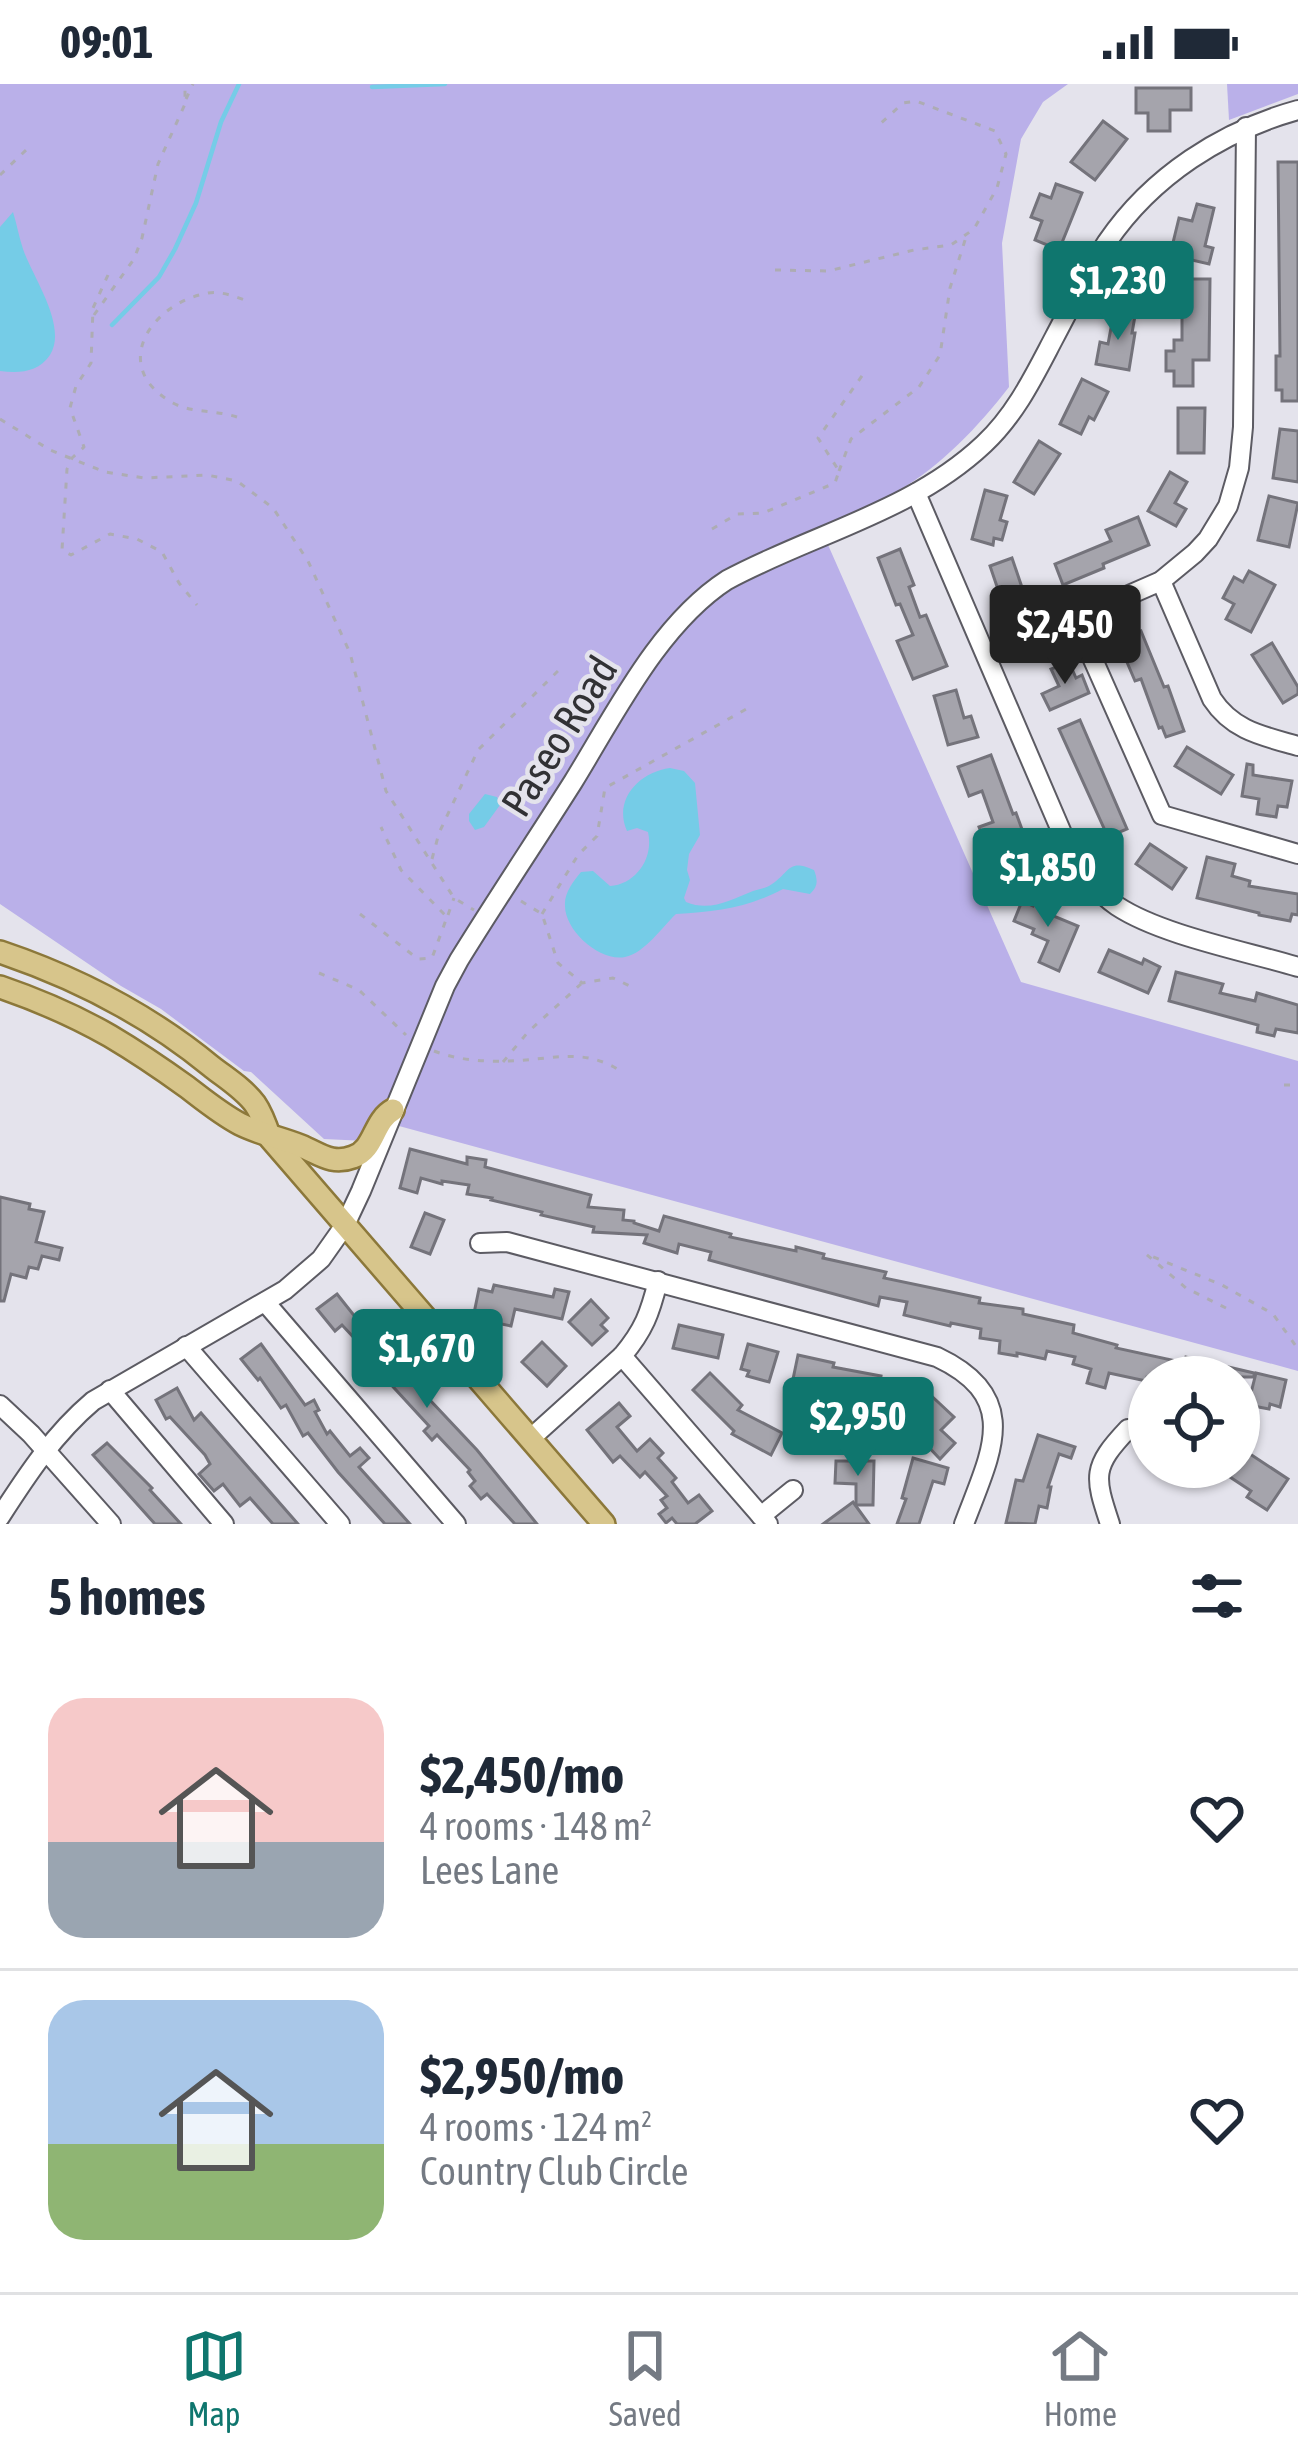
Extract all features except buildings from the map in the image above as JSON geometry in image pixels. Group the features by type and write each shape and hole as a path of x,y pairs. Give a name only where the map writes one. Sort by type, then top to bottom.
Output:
{"main road":[{"path":"0,952 75,980 174,1036 247,1095 263,1117 270,1138 604,1524"},
{"path":"0,988 106,1034 237,1122 322,1158 359,1156 382,1116 393,1110"}],"street":[{"name":"Paseo Road","path":"0,1517 70,1421 110,1390 285,1290 321,1259 345,1225 445,986 652,656 692,605 740,573 916,493 960,465 1020,401 1095,262 1136,206 1184,164 1246,127 1298,110"},
{"path":"987,657 1162,581 1195,553 1228,506 1239,468 1243,428 1246,127"},
{"path":"916,493 1077,863 1114,904 1147,922 1298,967"},
{"path":"1162,581 1220,711 1239,728 1298,746"},
{"path":"1076,619 1162,815 1298,854"},
{"path":"480,1243 508,1241 937,1357 965,1372 985,1393 993,1438 964,1524"},
{"path":"530,1439 622,1356 647,1321 658,1281"},
{"path":"265,1302 456,1524"},
{"path":"186,1346 340,1524"},
{"path":"622,1356 765,1520 793,1490"},
{"path":"110,1390 224,1524"},
{"path":"0,1405 46,1449 111,1524"},
{"path":"1110,1524 1099,1472 1106,1451 1128,1429"}],"path":[{"path":"185,84 185,100"},
{"path":"93,316 134,259 158,164 193,84"},
{"path":"775,270 828,271 952,245 974,229 997,188 1006,154 994,131 916,101 904,103 879,124"},
{"path":"0,175 26,150"},
{"path":"712,529 737,514 763,513 835,483 851,439 919,386 940,355 950,288 967,234"},
{"path":"108,275 93,308 92,363 76,386 70,408 84,447 67,469 62,550 71,555 110,534 137,538 162,552 197,605"},
{"path":"237,417 172,403 148,382 141,342 167,309 187,300 208,293 245,300"},
{"path":"838,471 818,438 864,373"},
{"path":"0,419 50,450 105,472 144,478 207,475 237,481 273,508 308,561 350,653 386,791 454,898 485,917"},
{"path":"432,860 439,833 478,750 562,667"},
{"path":"542,914 578,855 597,836 605,788 750,707"},
{"path":"382,827 401,871 447,917"},
{"path":"359,914 418,959 432,958 454,898"},
{"path":"521,901 542,914 558,963 582,983"},
{"path":"319,974 359,991 421,1047 448,1057 503,1062 566,1055 600,1058 619,1070"},
{"path":"503,1062 582,983 613,978 632,987"},
{"path":"1284,1085 1298,1085"},
{"path":"1226,1308 1186,1288 1146,1254 1222,1285 1273,1314 1298,1349"}],"shaded area":[{"path":"0,84 1068,84 1043,102 1021,139 1002,243 1009,387 972,431 930,469 889,496 821,529 1021,982 1298,1061 1298,1371 1260,1361 1260,1356 1243,1356 377,1120 366,1141 324,1139 251,1072 0,904"},
{"path":"1227,84 1298,84 1298,94 1229,120"}],"water":[{"path":"13,212 55,330 45,361 14,372 0,371 0,227"},
{"path":"670,768 684,771 695,783 700,835 689,854 686,902 704,906 728,901 770,885 794,866 814,870 816,886 810,894 783,889 731,908 676,914 632,955 605,955 577,934 567,916 566,897 581,872 593,871 610,886 628,880 641,868 648,851 648,832 627,831 626,798 648,775"},
{"path":"485,794 497,797 500,805 484,827 475,830 469,814"}],"waterway":[{"path":"112,325 159,277 175,249 239,84"},
{"path":"372,87 445,84"}]}
